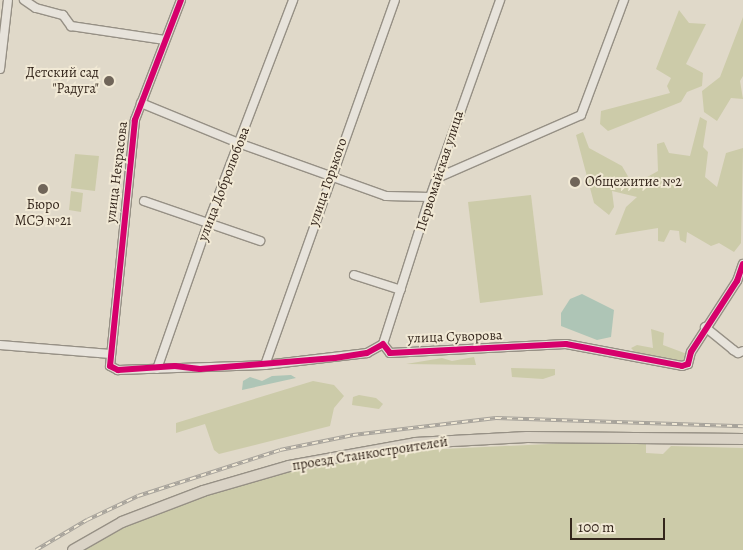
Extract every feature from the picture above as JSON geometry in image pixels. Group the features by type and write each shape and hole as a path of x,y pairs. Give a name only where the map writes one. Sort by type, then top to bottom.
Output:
{"main road":[{"name":"проезд Станкостроителей","path":"73,550 122,522 203,491 289,466 415,444 536,437 743,439"}],"street":[{"path":"0,69 8,0"},
{"path":"24,0 36,8 63,14 71,26 165,40"},
{"name":"улица Некрасова","path":"111,354 135,120 181,0"},
{"name":"улица Добролюбова","path":"157,369 208,223 240,144 293,0"},
{"name":"улица Горького","path":"265,365 330,176 395,0"},
{"name":"Первомайская улица","path":"383,344 402,290 430,197 500,0"},
{"path":"437,178 581,115 624,0"},
{"path":"141,103 240,144 386,196 430,197"},
{"path":"144,201 260,241"},
{"name":"улица Суворова","path":"383,344 390,352 566,344 682,366 688,364 691,352 705,328 740,282 743,264"},
{"path":"354,275 402,290"},
{"path":"705,328 733,350 738,353 743,351"},
{"path":"367,353 383,344"},
{"path":"0,345 111,354 110,366 118,370 265,365 390,352"}],"shaded area":[{"path":"679,10 689,23 706,24 686,64 703,73 702,86 687,92 681,102 608,131 600,124 601,111 670,93 667,86 671,78 656,69"},
{"path":"743,17 743,76 740,81 743,99 731,98 717,121 704,112 702,91 720,77"},
{"path":"700,117 707,121 703,147 708,152 705,177 717,187 726,153 743,148 741,243 734,252 719,243 711,246 687,232 686,243 680,240 679,231 670,230 664,242 658,241 658,228 615,235 626,207 637,197 612,191 614,207 609,215 594,203 576,135 583,132 589,148 622,166 633,185 658,171 657,144 664,142 669,153 690,156"},
{"path":"75,154 99,156 95,191 71,188"},
{"path":"71,191 83,193 81,212 69,210"},
{"path":"531,195 543,295 480,303 468,202"},
{"path":"582,294 614,310 611,337 597,340 561,326 561,313 570,299"},
{"path":"651,329 664,333 663,345 687,354 682,364 637,354 631,348 637,345 653,348"},
{"path":"474,357 476,365 406,364 442,358 452,361"},
{"path":"511,368 555,369 555,375 543,379 512,377"},
{"path":"291,375 296,378 242,390 243,381 250,377 262,381 272,376"},
{"path":"313,381 334,385 344,396 334,408 330,426 219,454 214,450 205,424 176,433 176,423"},
{"path":"359,395 376,398 383,404 379,409 352,405 353,397"},
{"path":"570,443 646,444 646,453 663,454 671,446 743,448 743,550 77,550 139,520 208,493 276,474 403,451"}],"railway":[{"path":"36,550 87,520 138,496 280,450 353,435 496,418 743,426"}],"cycle path":[{"path":"181,0 135,120 110,366 118,370 175,366 200,369 335,358 367,353 383,344 390,353 566,344 682,366 688,364 691,352 737,281 743,264"}],"place":[{"name":"Детский сад \"Радуга\"","path":"109,81"},
{"name":"Общежитие №2","path":"575,182"},
{"name":"Бюро МСЭ №21","path":"43,189"}]}
